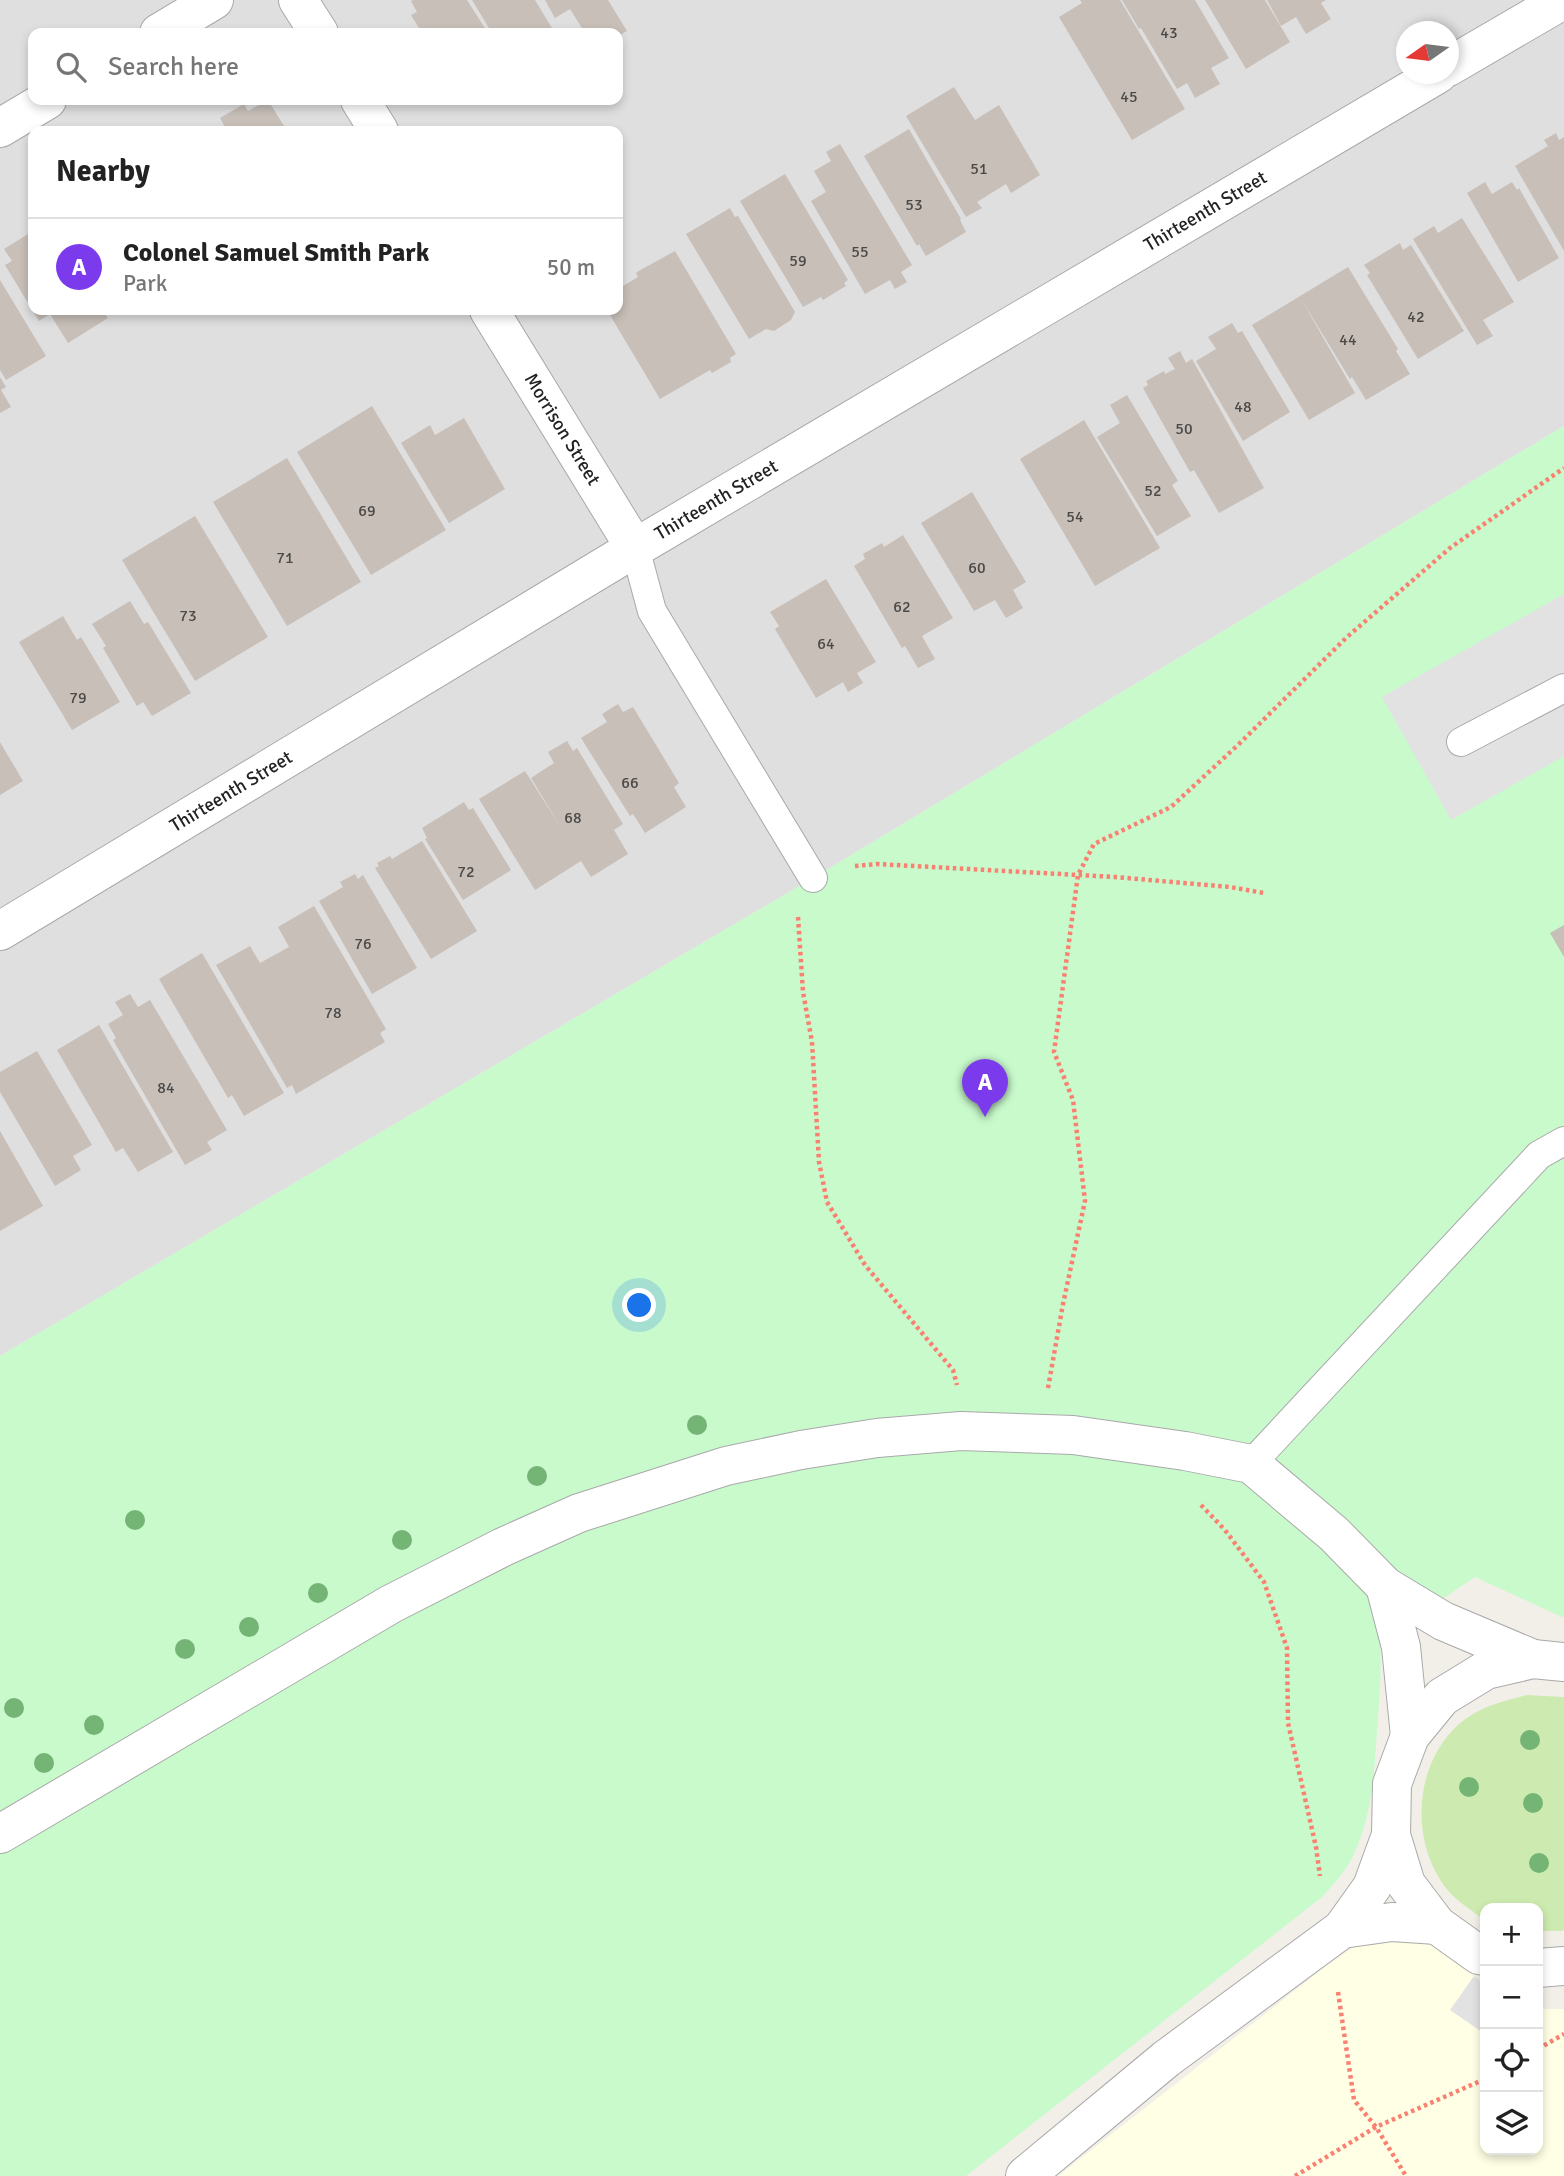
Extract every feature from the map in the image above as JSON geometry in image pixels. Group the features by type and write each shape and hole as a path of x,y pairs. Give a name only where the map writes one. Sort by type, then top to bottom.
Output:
{"street":[{"path":"167,28 214,0"},
{"path":"298,0 316,28"},
{"path":"1459,61 1563,0"},
{"name":"Thirteenth Street","path":"0,930 635,548 1421,84"},
{"path":"0,128 39,105"},
{"path":"363,105 376,126"},
{"name":"Morrison Street","path":"492,315 635,548"},
{"path":"0,1833 391,1604 503,1547 579,1513 738,1463 877,1438 961,1431 1073,1435 1185,1451 1251,1464 1334,1534 1385,1586 1443,1621 1549,1661"},
{"path":"1385,1586 1401,1647 1410,1736"},
{"path":"1480,1955 1437,1925 1406,1884 1391,1835 1392,1784 1410,1736 1442,1697 1486,1670 1549,1661"},
{"path":"1025,2176 1166,2059 1336,1933 1372,1887 1391,1835"},
{"path":"1336,1933 1392,1922 1437,1925"},
{"path":"1543,1968 1564,1966"}],"lane":[{"path":"635,548 652,611 813,878"},
{"path":"1461,742 1564,688"},
{"path":"1251,1464 1539,1155 1564,1141"}],"path":[{"path":"1041,1434 1063,1304 1085,1201 1073,1100 1054,1052 1078,875 1094,844 1171,807 1348,638 1450,548 1564,468"},
{"path":"961,1431 960,1396 953,1370 865,1265 827,1202 819,1161 812,1042 803,992 798,915 813,878 844,867 877,864 1078,875 1230,887 1264,893"},
{"path":"1185,1451 1183,1485 1225,1531 1264,1582 1287,1648 1288,1723 1336,1933 1354,2100 1376,2127 1406,2176"},
{"path":"1543,2046 1564,2034"},
{"path":"1295,2176 1376,2127 1480,2081"}],"shaded area":[{"path":"0,0 1564,0 1564,426 813,878 0,1356"},
{"path":"1564,594 1564,756 1451,820 1382,697"},
{"path":"1416,1938 1432,1945 1480,1980 1480,2155 1543,2155 1543,2009 1564,2009 1564,2176 1058,2176 1326,1966 1357,1945"},
{"path":"1474,1976 1480,1980 1480,2031 1450,2010"}],"green space":[{"path":"1564,426 1564,1618 1475,1577 1380,1641 1379,1709 1368,1809 1354,1854 1331,1887 1322,1897 966,2176 0,2176 0,1356 813,878"},
{"path":"1527,1695 1564,1697 1564,1930 1561,1931 1543,1931 1543,1903 1480,1903 1480,1917 1451,1894 1437,1875 1428,1854 1422,1807 1432,1762 1443,1741 1459,1724 1475,1713 1500,1702"}],"building":[{"path":"467,0 485,28 419,28 411,15 417,12 411,1"},
{"path":"472,0 535,0 552,28 489,28"},
{"path":"545,0 608,0 627,31 623,33 623,28 582,28 570,9 555,18"},
{"path":"1080,0 1120,0 1185,109 1132,140 1059,17 1082,3"},
{"path":"1122,0 1195,0 1229,58 1211,68 1220,84 1195,98 1187,83 1177,89"},
{"path":"1205,0 1265,0 1290,42 1246,69"},
{"path":"1267,0 1326,0 1321,3 1331,19 1306,34 1296,17 1281,26"},
{"path":"954,87 975,120 999,105 1040,175 1011,193 1006,184 977,202 982,208 966,217 906,116"},
{"path":"242,105 248,111 259,105 271,105 284,126 224,126 220,118"},
{"path":"909,129 966,232 926,256 919,244 917,246 864,156"},
{"path":"1556,133 1559,140 1564,137 1564,251 1515,166 1548,146 1544,140"},
{"path":"840,144 912,265 901,272 907,282 895,289 890,280 865,294 811,201 826,192 814,171 831,161 826,152"},
{"path":"785,174 848,280 844,283 846,286 823,300 821,297 803,307 740,201"},
{"path":"1485,182 1492,194 1512,182 1517,190 1519,188 1559,258 1518,282 1467,193"},
{"path":"730,208 735,217 738,216 795,312 791,320 774,331 766,329 749,339 686,234"},
{"path":"1462,218 1514,302 1483,320 1493,336 1477,345 1413,239 1434,226 1438,233"},
{"path":"28,234 28,303 5,265 12,261 4,249"},
{"path":"1400,243 1403,250 1411,245 1464,331 1418,359 1367,275 1370,273 1364,265"},
{"path":"675,251 736,354 730,358 731,362 712,373 710,370 660,399 610,315 623,315 623,286 638,277 637,272"},
{"path":"1348,267 1398,349 1396,351 1410,374 1366,400 1301,299 1355,393 1309,420 1252,325"},
{"path":"0,280 46,356 6,380 0,370"},
{"path":"35,315 48,315 39,321"},
{"path":"51,315 106,315 108,318 68,343"},
{"path":"1232,323 1238,333 1242,331 1290,412 1243,441 1196,361 1216,349 1208,337"},
{"path":"1180,351 1186,363 1192,359 1264,488 1219,513 1194,470 1190,472 1143,388 1148,385 1146,381 1164,371 1165,374 1175,369 1168,358"},
{"path":"0,377 6,387 1,390 11,407 0,413"},
{"path":"1127,395 1178,481 1172,485 1191,516 1157,536 1097,437 1120,423 1110,405"},
{"path":"372,406 446,530 371,575 297,452"},
{"path":"464,418 505,489 449,523 401,443 430,425 435,435"},
{"path":"1084,420 1160,548 1095,586 1020,459"},
{"path":"287,458 361,582 287,626 213,502"},
{"path":"972,492 1026,582 1013,590 1023,608 1006,618 995,600 974,611 921,523"},
{"path":"195,516 268,637 195,681 122,560"},
{"path":"903,535 953,618 922,636 935,659 918,668 905,646 902,648 854,566 865,559 863,554 882,543 884,547"},
{"path":"826,579 876,662 857,673 863,683 848,692 843,682 816,698 775,629 779,626 770,612"},
{"path":"130,601 144,624 148,622 191,693 152,716 143,702 137,706 92,624"},
{"path":"63,616 77,640 81,637 120,702 72,730 19,642"},
{"path":"618,704 623,712 633,707 679,783 674,787 686,807 645,833 633,814 630,816 581,738 607,722 602,714"},
{"path":"567,741 573,751 577,748 623,824 614,830 628,854 591,877 581,861 535,890 479,799 525,771 562,829 531,778 554,763 548,752"},
{"path":"0,742 23,781 0,795"},
{"path":"464,802 469,810 473,808 511,870 463,900 425,839 427,838 422,828"},
{"path":"422,841 477,931 431,959 375,868 379,866 377,863 390,856 392,859"},
{"path":"355,874 358,879 363,875 417,968 372,994 319,901 343,887 340,882"},
{"path":"314,906 386,1029 380,1033 385,1042 296,1094 292,1085 287,1088 216,965 250,946 260,963 289,947 278,927"},
{"path":"1564,925 1564,957 1550,933"},
{"path":"202,953 284,1093 244,1116 232,1095 228,1098 159,979"},
{"path":"130,994 138,1007 150,1000 227,1130 207,1142 212,1150 185,1165 113,1040 116,1038 108,1024 123,1015 115,1002"},
{"path":"99,1025 173,1152 138,1172 123,1148 116,1152 57,1050"},
{"path":"37,1051 92,1145 73,1156 81,1170 55,1186 0,1092 0,1072"},
{"path":"0,1131 43,1206 0,1231"}],"place":[{"name":"Colonel Samuel Smith Park","path":"985,1117"}]}
